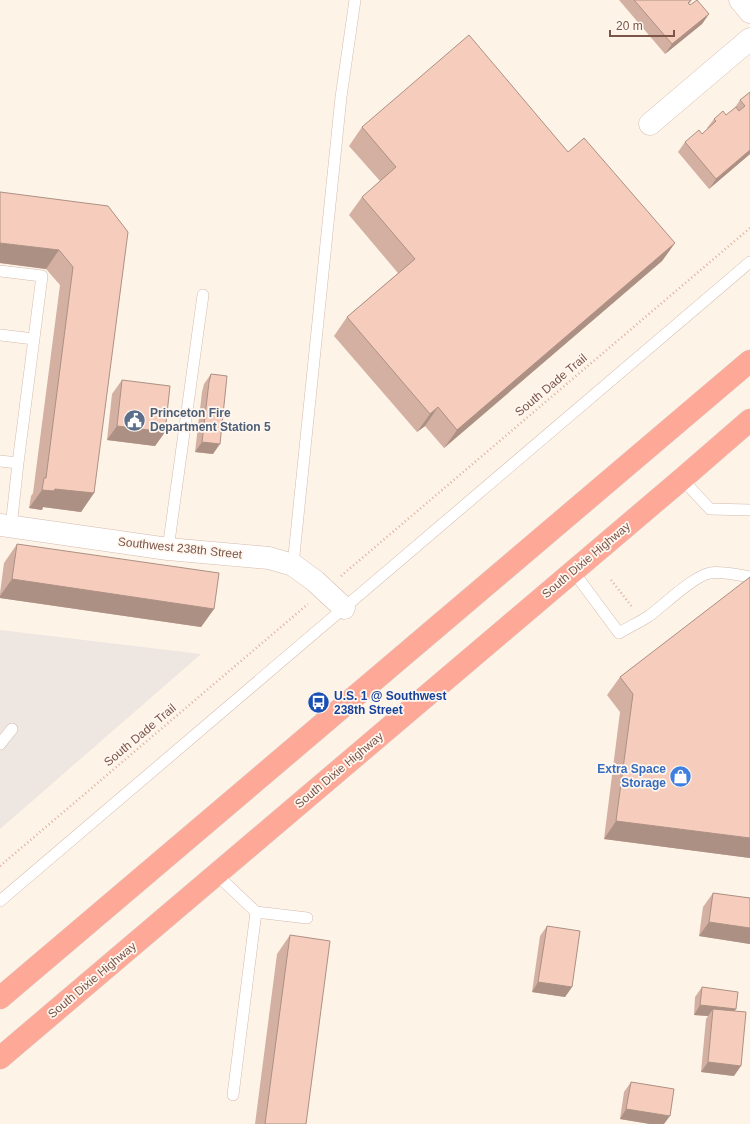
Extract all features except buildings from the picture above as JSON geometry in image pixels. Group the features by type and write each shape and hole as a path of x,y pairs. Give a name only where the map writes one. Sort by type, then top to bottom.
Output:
{"highway":[{"path":"0,998 750,361"},
{"name":"South Dixie Highway","path":"0,1058 750,420"}],"street":[{"path":"740,0 750,12"},
{"path":"650,124 750,39"},
{"name":"Southwest 238th Street","path":"6,526 168,549 269,558 292,565 315,581 344,608"}],"lane":[{"path":"292,565 341,97 355,0"},
{"path":"0,901 750,262"},
{"path":"0,271 42,276 18,463 6,526"},
{"path":"168,549 203,295"},
{"path":"0,335 34,340"},
{"path":"0,461 18,463"},
{"path":"682,479 710,510 749,509"},
{"path":"573,571 620,633 648,616 691,583 709,573 750,577"},
{"path":"0,744 12,729"},
{"path":"216,874 256,912 306,918"},
{"path":"233,1095 256,912"}],"path":[{"name":"South Dade Trail","path":"364,556 750,228"},
{"path":"611,580 634,608"},
{"name":"South Dade Trail","path":"0,866 292,617"}],"shaded area":[{"path":"0,630 201,654 0,829"}],"place":[{"name":"Princeton Fire Department Station 5","path":"134,420"},
{"name":"U.S. 1 @ Southwest 238th Street","path":"318,703"},
{"name":"Extra Space Storage","path":"681,776"}]}
